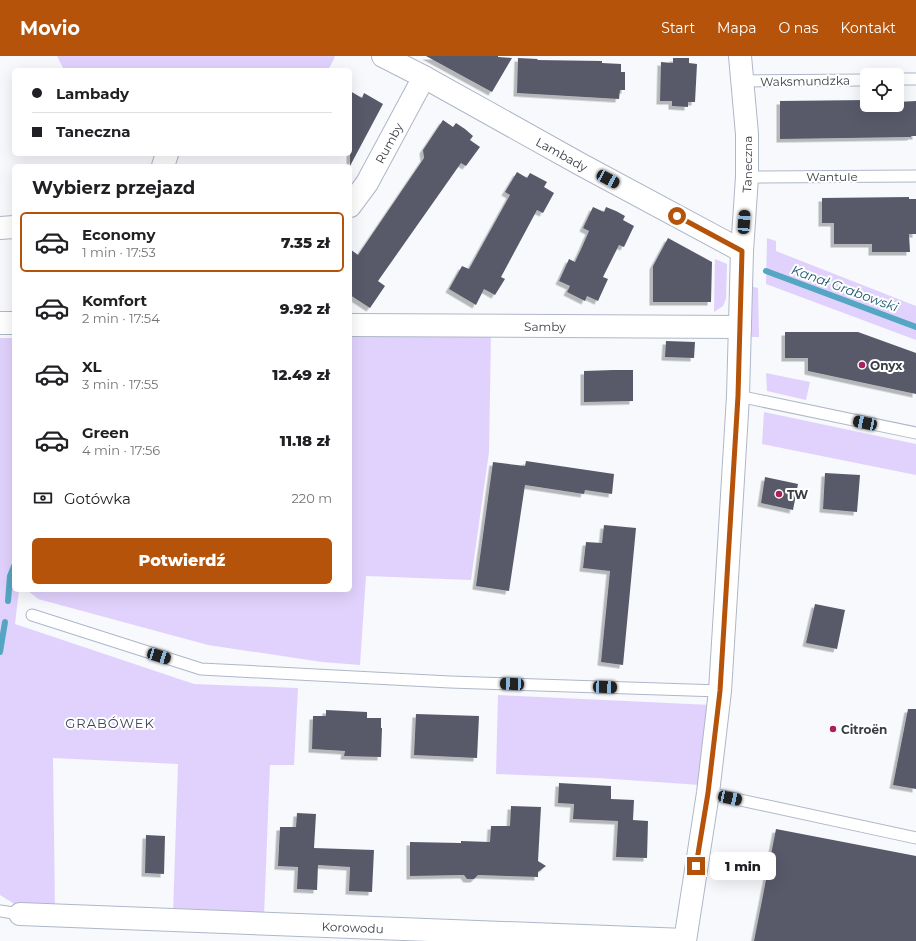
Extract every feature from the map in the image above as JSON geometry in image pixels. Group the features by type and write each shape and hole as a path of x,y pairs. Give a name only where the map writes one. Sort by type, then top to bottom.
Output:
{"street":[{"name":"Lambady","path":"383,56 742,251"},
{"name":"Taneczna","path":"685,940 708,793 720,691 738,396 742,251 747,177 747,134 740,56"},
{"name":"Rumby","path":"352,203 367,183 424,77"},
{"path":"0,228 12,227"},
{"path":"0,323 12,323"},
{"name":"Samby","path":"352,325 740,327"},
{"name":"Korowodu","path":"10,912 685,940"}],"lane":[{"path":"904,79 916,79"},
{"name":"Waksmundzka","path":"743,82 860,80"},
{"name":"Wantule","path":"747,177 916,176"},
{"path":"738,396 916,433"},
{"path":"32,615 202,669 450,682 720,691"},
{"path":"708,793 916,838"}],"shaded area":[{"path":"57,56 335,57 329,68 63,68"},
{"path":"767,238 776,241 776,251 916,306 916,340 766,284"},
{"path":"715,259 727,264 726,299 723,306 714,312"},
{"path":"750,286 758,288 759,337 748,337"},
{"path":"352,332 491,333 489,452 471,580 366,576 360,665 322,662 208,645 38,599 29,592 352,592"},
{"path":"0,338 12,338 12,592 19,592 15,624 194,684 298,688 294,765 270,765 264,916 173,914 178,764 53,758 55,909 16,905 0,895"},
{"path":"766,373 810,382 806,400 767,391"},
{"path":"764,412 916,444 916,475 762,444"},
{"path":"498,695 711,705 700,785 598,778 496,774"}],"building":[{"path":"426,56 498,56 512,58 492,92"},
{"path":"518,58 538,59 537,60 602,61 602,63 621,64 621,72 625,72 625,90 620,90 619,99 517,93"},
{"path":"673,58 689,58 689,63 697,64 695,102 688,102 688,107 672,106 672,101 660,101 661,62 673,63"},
{"path":"352,92 362,98 364,93 383,104 350,164 350,156 352,156"},
{"path":"860,100 860,112 904,112 904,102 916,101 916,136 780,139 780,101"},
{"path":"443,120 453,127 456,123 465,129 473,136 470,140 480,147 466,166 461,163 378,281 385,286 370,308 352,296 352,250 358,255 424,158 423,150"},
{"path":"517,172 527,178 530,173 547,182 544,187 554,193 543,213 537,210 501,277 505,279 495,295 484,289 476,305 449,289 462,266 469,269 510,195 505,192"},
{"path":"909,197 909,199 916,199 916,234 909,234 910,252 872,252 872,244 834,244 834,223 822,223 822,198"},
{"path":"593,207 604,212 606,207 616,211 625,216 623,220 634,226 624,247 619,245 603,277 608,279 598,301 587,296 585,301 567,292 570,286 559,281 569,259 575,262 582,247 589,231 583,228"},
{"path":"668,238 712,262 711,302 653,302 653,266"},
{"name":"Onyx","path":"785,332 858,332 916,353 916,394 808,371 808,358 785,358"},
{"path":"666,341 695,342 694,358 665,357"},
{"path":"633,370 633,401 584,402 584,371"},
{"path":"526,461 614,474 612,494 585,490 584,494 525,485 509,591 476,586 493,462 525,466"},
{"path":"825,473 860,475 857,512 823,509"},
{"path":"765,477 798,484 793,510 761,503"},
{"path":"604,525 636,528 623,665 601,662 610,571 583,568 586,542 602,543"},
{"path":"815,604 845,610 837,649 806,643"},
{"path":"908,709 916,709 916,789 893,785"},
{"path":"326,710 367,712 367,718 381,718 381,757 344,756 345,751 312,749 313,716 326,716"},
{"path":"416,714 479,716 477,758 414,755"},
{"path":"559,783 611,786 611,799 634,800 633,820 648,821 647,858 616,857 618,821 573,819 574,804 558,803"},
{"path":"511,806 541,807 538,861 546,866 538,872 538,877 478,875 474,879 467,879 464,875 410,876 410,842 490,842 491,826 510,826"},
{"path":"297,813 316,814 314,848 374,850 372,892 349,891 350,867 318,865 317,890 297,889 298,867 278,866 280,827 296,827"},
{"path":"776,829 916,856 916,941 754,941"},
{"path":"146,835 165,836 164,874 145,873"}],"waterway":[{"name":"Kanał Grabowski","path":"766,271 916,327"},
{"path":"8,601 10,576 12,571"},
{"path":"0,652 5,622"}],"place":[{"name":"Onyx","path":"862,365"},
{"name":"TW","path":"779,494"},
{"name":"Citroën","path":"833,729"}],"district":[{"name":"GRABÓWEK","path":"110,723"}],"route":[{"path":"677,216 742,251 738,396 720,691 708,793 696,866"}]}
